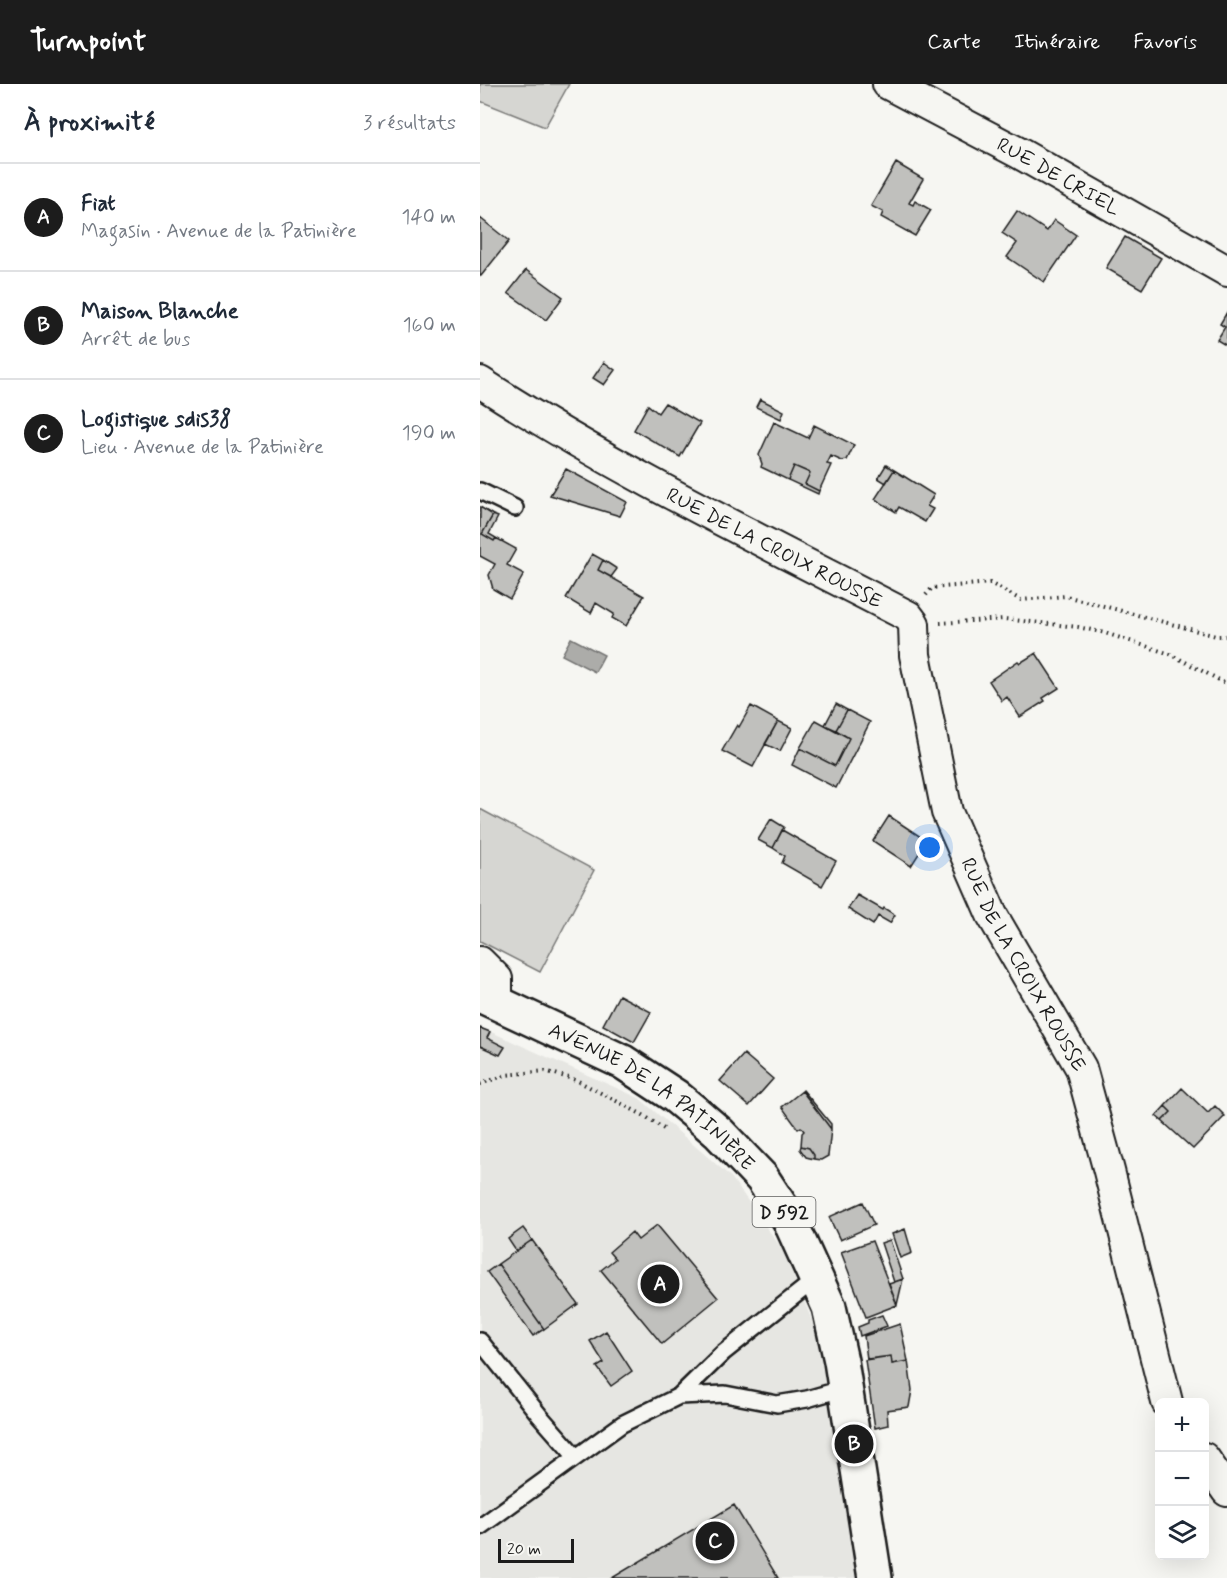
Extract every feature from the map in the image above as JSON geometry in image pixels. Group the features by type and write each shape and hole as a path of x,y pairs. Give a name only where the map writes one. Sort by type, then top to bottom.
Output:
{"main road":[{"name":"AVENUE DE LA PATINIÈRE","path":"488,999 623,1062 698,1114 762,1178 789,1219 829,1307 845,1388 875,1578"}],"street":[{"name":"RUE DE CRIEL","path":"888,84 1019,153 1227,271"},
{"name":"RUE DE LA CROIX ROUSSE","path":"480,382 524,411 635,476 911,620 915,655 947,812 992,915 1080,1068 1109,1171 1166,1398"},
{"path":"480,962 497,979 488,999"},
{"path":"1209,1465 1227,1491"}],"lane":[{"path":"480,491 515,508"},
{"path":"480,1527 622,1425 679,1396 723,1353 816,1278"},
{"path":"480,1341 576,1457"},
{"path":"679,1396 725,1394 777,1404 807,1399 845,1388"}],"path":[{"path":"911,620 932,588 990,583 1021,600 1066,596 1216,636 1227,636"},
{"path":"911,620 1004,619 1078,627 1105,633 1170,654 1227,684"},
{"path":"480,1084 506,1075 545,1071 576,1080 643,1115 664,1129 698,1114"}],"shaded area":[{"path":"480,84 569,84 545,127 480,101"},
{"path":"571,638 604,655 595,672 562,655"},
{"path":"480,809 594,870 540,972 480,941"},
{"path":"480,1027 639,1098 731,1177 782,1249 816,1330 859,1578 480,1578"}],"building":[{"path":"896,163 923,179 909,203 913,205 915,201 931,210 915,236 881,217 883,212 871,206"},
{"path":"1017,211 1047,231 1054,220 1076,235 1044,282 1007,257 1017,243 1002,233"},
{"path":"480,218 509,241 481,276 480,276"},
{"path":"1125,237 1161,258 1142,289 1106,268"},
{"path":"526,270 563,297 546,320 508,293"},
{"path":"1227,312 1227,346 1217,340 1225,327 1220,324"},
{"path":"604,362 615,370 604,385 593,378"},
{"path":"760,399 784,411 781,419 756,407"},
{"path":"665,403 700,423 680,457 634,430 648,405 658,413"},
{"path":"774,422 808,438 814,425 854,445 847,460 842,461 831,456 827,464 831,465 819,491 805,484 810,473 794,466 788,480 761,467 759,455"},
{"path":"886,465 894,470 886,483 878,478"},
{"path":"794,466 810,473 805,484 819,491 818,494 788,480"},
{"path":"566,469 627,502 620,516 550,495"},
{"path":"894,470 934,495 927,506 933,509 925,522 899,507 896,512 875,499"},
{"path":"480,507 493,515 482,534 494,541 496,538 516,549 507,565 524,574 510,599 493,589 489,575 495,564 480,556"},
{"path":"493,515 498,517 489,534 496,538 494,541 482,534"},
{"path":"592,554 603,560 598,570 644,596 626,626 612,618 614,614 596,603 591,613 566,598"},
{"path":"603,560 617,569 611,577 598,570"},
{"path":"1036,653 1059,688 1043,698 1045,701 1020,717 1007,697 1002,701 989,681 1018,661 1020,663"},
{"path":"836,704 847,710 836,730 825,725"},
{"path":"751,706 778,721 753,767 722,751"},
{"path":"847,710 870,722 836,788 792,765 800,748 835,766 849,738 836,730"},
{"path":"816,720 849,738 835,766 800,748"},
{"path":"778,721 792,728 780,751 765,744"},
{"path":"889,816 927,841 911,866 873,841"},
{"path":"771,819 784,827 773,848 758,840"},
{"path":"782,830 836,861 822,886 782,863 785,856 773,848"},
{"path":"857,895 895,915 890,923 878,916 873,925 848,909"},
{"path":"619,995 651,1012 634,1042 603,1025"},
{"path":"480,1028 490,1032 487,1038 505,1047 500,1055 480,1046"},
{"path":"744,1054 773,1079 749,1106 720,1081"},
{"path":"1182,1088 1208,1113 1215,1106 1225,1116 1193,1149 1162,1121 1171,1112 1165,1106"},
{"path":"802,1091 831,1124 831,1129"},
{"path":"802,1091 831,1129 828,1156 821,1160 814,1159 809,1148 801,1146 804,1131 801,1127 798,1129 782,1107"},
{"path":"1165,1106 1171,1112 1162,1121 1156,1116"},
{"path":"801,1146 809,1148 814,1159 806,1157 800,1149"},
{"path":"863,1202 874,1225 840,1240 829,1217"},
{"path":"657,1225 718,1298 662,1344 601,1270 615,1259 609,1252 632,1232 638,1240"},
{"path":"523,1228 532,1240 516,1251 508,1239"},
{"path":"905,1229 912,1253 900,1258 892,1234"},
{"path":"532,1240 578,1304 544,1329 498,1264"},
{"path":"890,1240 903,1279 894,1282 881,1243"},
{"path":"872,1241 897,1305 866,1317 841,1252"},
{"path":"498,1264 544,1329 533,1336 487,1272"},
{"path":"903,1279 897,1305 889,1284"},
{"path":"882,1315 887,1326 860,1336 858,1327"},
{"path":"900,1324 908,1361 892,1364 891,1356 867,1359 864,1336"},
{"path":"606,1331 632,1371 611,1386 597,1367 604,1363 590,1341"},
{"path":"891,1356 892,1364 908,1361 912,1390 909,1407 887,1410 888,1425 875,1428 865,1360"},
{"path":"734,1505 778,1578 612,1578"}],"place":[{"name":"Fiat","path":"660,1284"},
{"name":"Maison Blanche","path":"854,1444"},
{"name":"Logistique sdis38","path":"715,1541"}]}
